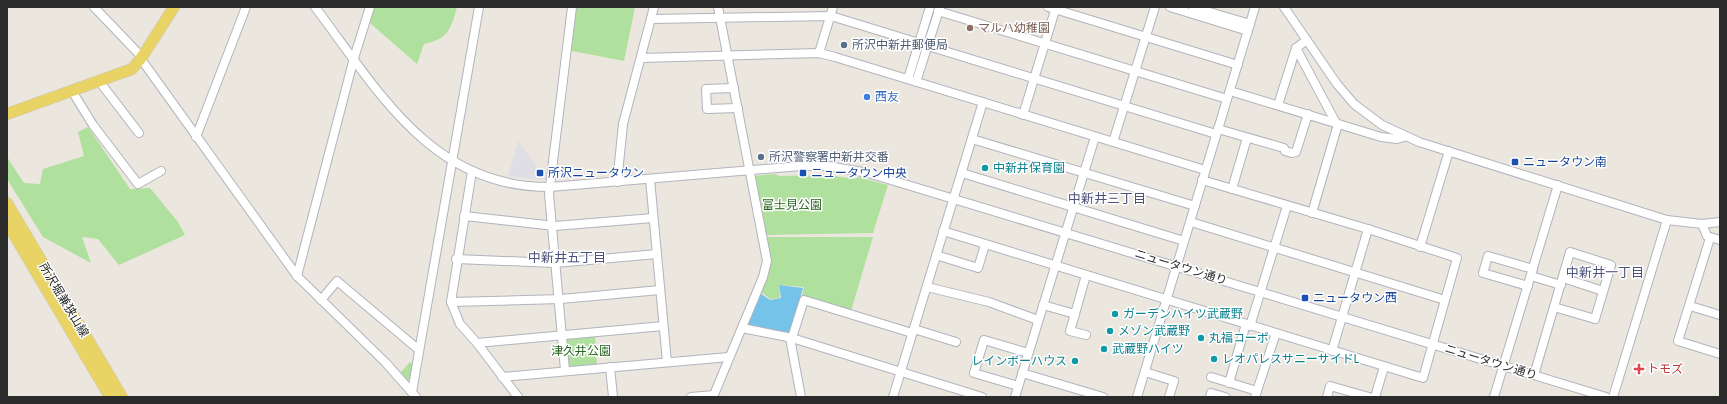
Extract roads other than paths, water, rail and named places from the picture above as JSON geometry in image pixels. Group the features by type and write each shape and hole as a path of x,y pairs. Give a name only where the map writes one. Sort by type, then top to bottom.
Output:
{"main road":[{"path":"7,114 127,72 140,59 174,7"},
{"name":"所沢堀兼狭山線","path":"7,203 122,397"},
{"name":"所沢堀兼狭山線","path":"7,223 110,397"}],"street":[{"path":"94,7 121,34 138,54 140,59 297,276 386,363 414,394"},
{"path":"196,137 246,7"},
{"name":"ニュータウン通り","path":"315,7 406,124 419,137 451,161 472,171 509,183 550,187 801,166 841,168 883,176 1606,397"},
{"path":"414,394 419,350 478,7"},
{"path":"565,370 548,194 572,7"},
{"path":"618,182 623,124 642,58 654,7"},
{"path":"691,397 713,396 763,277 767,261 718,7"},
{"path":"819,53 833,7"},
{"path":"908,79 928,7"},
{"path":"1113,142 1155,7"},
{"path":"1170,7 1249,28"},
{"path":"1193,7 1249,28"},
{"path":"1136,397 1145,372 1255,7"},
{"path":"1284,7 1337,84 1354,104 1371,118 1404,137 1667,220 1702,224 1720,222"},
{"path":"297,276 367,8"},
{"path":"1024,115 1045,44 1053,8 1238,65"},
{"path":"916,82 939,9 1045,44 1227,99"},
{"path":"652,19 831,16 919,43"},
{"path":"1278,105 1296,48 1307,40"},
{"path":"928,46 1217,132 1284,148 1285,151 1292,153 1296,152 1308,114"},
{"path":"1296,48 1337,123 1312,213"},
{"path":"642,58 819,53 842,58 1205,170"},
{"path":"99,81 139,133"},
{"path":"734,88 706,89 707,109 738,108"},
{"path":"72,91 93,125 138,184 161,171"},
{"path":"1230,91 1381,137 1397,139 1404,137"},
{"path":"893,397 983,102"},
{"path":"1015,397 1072,207 1095,137"},
{"path":"1232,189 1247,138"},
{"path":"972,139 1195,206"},
{"path":"1420,247 1449,151"},
{"path":"472,171 456,259 450,302 460,324 477,343 518,397"},
{"path":"962,173 1184,241"},
{"path":"650,179 666,362"},
{"path":"944,231 985,245 1423,378 1457,258 1368,229 1202,180"},
{"path":"1494,397 1558,185"},
{"path":"1228,382 1260,291 1287,206"},
{"path":"464,216 551,226 654,218"},
{"path":"1613,397 1667,220"},
{"path":"1190,222 1274,246 1445,300"},
{"path":"1702,224 1706,234 1710,238 1720,240"},
{"path":"1332,350 1368,229"},
{"path":"1710,238 1678,341 1720,354"},
{"path":"936,255 978,268 985,245"},
{"path":"1534,375 1570,252 1611,264 1595,319 1554,307"},
{"path":"456,259 555,263 657,254"},
{"path":"1528,286 1483,273 1488,256 1532,273 1603,291"},
{"path":"1086,275 1070,331 1086,335"},
{"path":"321,300 337,281 419,350"},
{"path":"926,287 989,302 1038,320"},
{"path":"450,302 558,299 660,290"},
{"path":"801,397 791,338 804,300 956,342"},
{"path":"1043,305 1075,314"},
{"path":"1690,306 1720,315"},
{"path":"477,343 663,326"},
{"path":"742,328 791,338 982,397"},
{"path":"1211,377 1228,382 1256,394 1276,333"},
{"path":"1018,386 974,373 984,340 1028,353"},
{"path":"502,376 730,357"},
{"path":"610,367 613,397"},
{"path":"1375,397 1384,367"},
{"path":"1145,372 1174,381 1169,397"},
{"path":"1022,373 1103,397"},
{"path":"1327,397 1330,386 1369,397"},
{"path":"1210,397 1211,393 1225,397"}],"water":[{"path":"779,285 803,288 791,330 785,334 749,326 748,323 760,293 770,300 781,298"}],"place":[{"name":"マルハ幼稚園","path":"970,28"},
{"name":"所沢中新井郵便局","path":"844,45"},
{"name":"西友","path":"867,97"},
{"name":"所沢警察署中新井交番","path":"761,157"},
{"name":"ニュータウン南","path":"1515,162"},
{"name":"中新井保育園","path":"985,168"},
{"name":"所沢ニュータウン","path":"540,173"},
{"name":"ニュータウン中央","path":"803,173"},
{"name":"ニュータウン西","path":"1305,298"},
{"name":"ガーデンハイツ武蔵野","path":"1115,314"},
{"name":"メゾン武蔵野","path":"1110,331"},
{"name":"丸福コーポ","path":"1201,338"},
{"name":"武蔵野ハイツ","path":"1104,349"},
{"name":"レオパレスサニーサイドL","path":"1214,359"},
{"name":"レインボーハウス","path":"1075,361"},
{"name":"トモズ","path":"1639,369"}],"district":[{"name":"中新井三丁目","path":"1107,198"},
{"name":"中新井五丁目","path":"567,257"},
{"name":"中新井一丁目","path":"1605,272"}],"park label":[{"name":"富士見公園","path":"792,205"},
{"name":"津久井公園","path":"581,351"}]}
